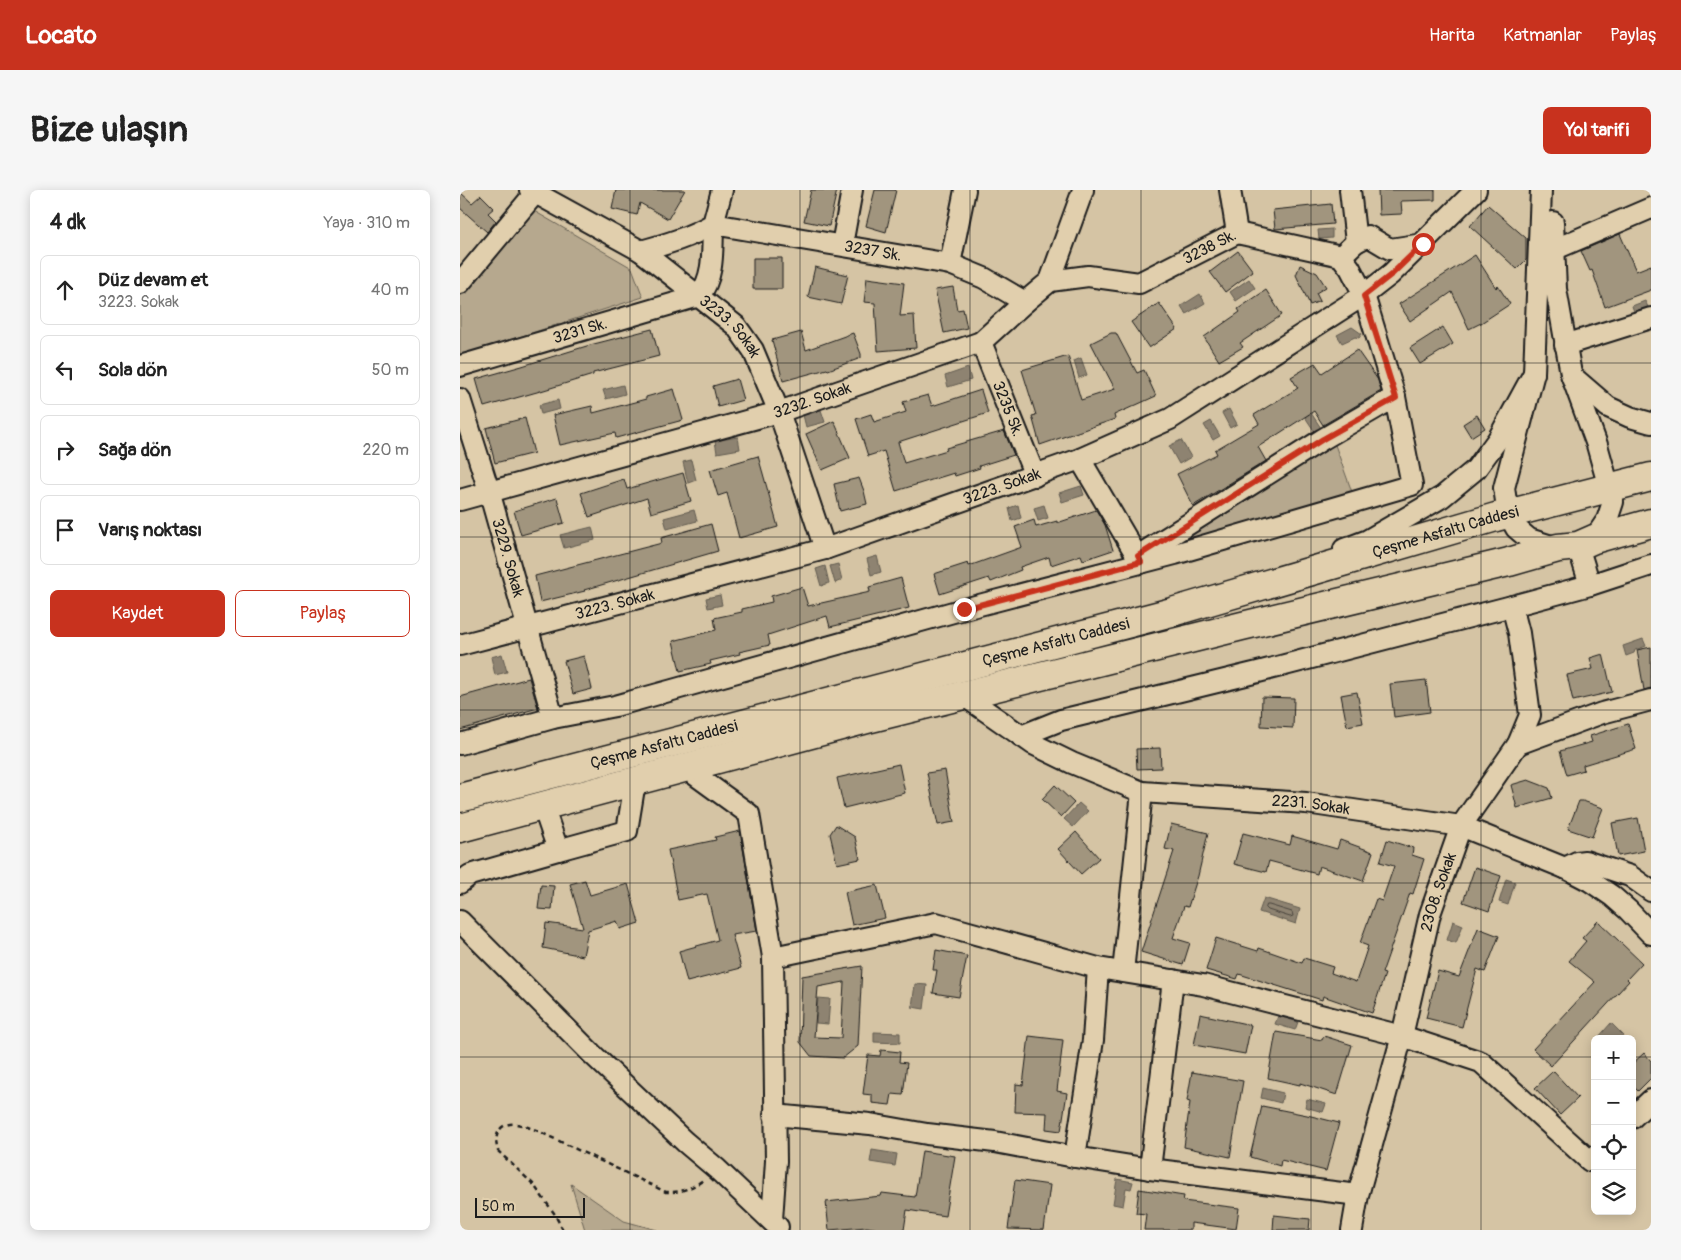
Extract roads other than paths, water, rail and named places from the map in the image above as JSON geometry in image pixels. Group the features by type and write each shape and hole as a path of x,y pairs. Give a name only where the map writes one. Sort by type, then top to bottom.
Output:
{"highway":[{"name":"Çeşme Asfaltı Caddesi","path":"460,798 1172,612 1508,514 1651,477"},
{"name":"Çeşme Asfaltı Caddesi","path":"460,828 963,695 1577,545 1651,523"}],"street":[{"path":"699,296 706,286 710,272 713,224 722,190"},
{"path":"842,245 852,190"},
{"path":"950,264 965,190"},
{"path":"1050,281 1082,190"},
{"path":"1230,190 1237,233"},
{"path":"1350,190 1356,242"},
{"name":"3223. Sokak","path":"460,645 824,549 1035,476 1080,459 1170,419 1364,296 1392,274 1476,190"},
{"path":"1541,190 1534,374 1504,488 1508,514 1516,528 1529,539 1577,545 1607,520 1613,502 1597,445 1570,374 1556,289 1552,190"},
{"path":"460,283 532,192"},
{"name":"3233. Sokak","path":"532,192 642,251 725,315 747,338 779,412 824,549"},
{"path":"1553,250 1651,208"},
{"path":"642,251 682,239 713,224"},
{"name":"3237 Sk.","path":"713,224 950,264 984,278 1025,302"},
{"name":"3238 Sk.","path":"1050,281 1088,276 1139,283 1237,233 1341,256"},
{"path":"460,744 553,718 616,706 1139,559 1175,554 1412,486 1396,398 1364,296 1350,268 1341,256 1356,242 1368,236 1390,249 1423,244"},
{"name":"3232. Sokak","path":"460,500 779,412 981,342 1050,281"},
{"name":"3231 Sk.","path":"460,366 699,296"},
{"path":"1566,345 1651,318"},
{"name":"3235 Sk.","path":"981,342 1035,476"},
{"path":"1172,612 1368,540 1442,498 1476,470 1498,439 1534,374"},
{"path":"1570,374 1608,407 1630,417 1651,422"},
{"path":"1139,559 1323,439 1396,398"},
{"name":"3229. Sokak","path":"460,399 489,491 553,718"},
{"path":"1080,459 1139,559"},
{"path":"1577,545 1590,584"},
{"path":"1021,736 1061,720 1258,672 1512,606 1651,565"},
{"name":"2308. Sokak","path":"1352,1230 1358,1195 1402,1036 1430,914 1461,826 1518,744 1530,715 1520,634 1512,606"},
{"name":"2231. Sokak","path":"963,695 1033,744 1072,763 1142,792 1306,803 1461,826 1565,868 1590,881 1612,896 1651,934"},
{"path":"1518,744 1602,713 1651,700"},
{"path":"686,769 749,814 773,957 777,1225"},
{"path":"460,883 470,875 627,831 634,782"},
{"path":"1123,972 1142,792"},
{"path":"543,806 558,850"},
{"path":"1565,868 1577,862 1585,861 1630,876 1651,891"},
{"path":"460,921 592,1054 777,1225"},
{"path":"773,957 936,924 1098,968 1203,984 1402,1036 1481,1062 1591,1160"},
{"path":"1075,1157 1093,1040 1098,968"},
{"path":"1150,1169 1172,980"},
{"path":"1636,1114 1651,1100"},
{"path":"774,1115 870,1124 927,1134 995,1142 1150,1169 1358,1195"}],"water":[{"path":"1332,229 1332,238 1319,239 1318,230"},
{"path":"1249,279 1255,288 1236,301 1230,292"},
{"path":"1200,294 1205,303 1186,314 1181,306"},
{"path":"1645,301 1649,309 1635,314 1632,306"},
{"path":"1352,327 1362,334 1359,338 1355,337 1342,343 1337,335"},
{"path":"1081,358 1087,375 1079,378 1074,361"},
{"path":"968,368 971,380 948,387 945,376"},
{"path":"623,385 625,394 606,399 603,390"},
{"path":"558,400 560,409 541,414 539,405"},
{"path":"1229,409 1237,424 1230,428 1222,413"},
{"path":"821,410 825,422 806,427 803,415"},
{"path":"1311,413 1321,428 1315,432 1305,417"},
{"path":"1211,421 1220,436 1213,440 1204,425"},
{"path":"738,437 740,449 717,453 715,441"},
{"path":"1181,440 1191,457 1179,464 1169,446"},
{"path":"691,460 696,480 688,483 683,462"},
{"path":"1081,486 1084,495 1062,502 1059,493"},
{"path":"1018,505 1021,518 1012,521 1009,508"},
{"path":"1044,505 1048,518 1038,521 1034,508"},
{"path":"694,510 697,521 667,529 664,518"},
{"path":"592,527 595,540 564,548 560,535"},
{"path":"877,556 881,572 871,575 867,559"},
{"path":"838,564 842,580 835,583 830,566"},
{"path":"825,566 829,583 821,586 816,569"},
{"path":"720,595 722,605 708,608 706,598"},
{"path":"1643,639 1646,646 1626,656 1623,646"},
{"path":"502,654 507,672 495,675 491,657"},
{"path":"1079,803 1088,811 1073,827 1064,819"},
{"path":"1506,879 1515,882 1508,905 1499,902"},
{"path":"1264,898 1300,909 1296,924 1259,912"},
{"path":"1453,921 1463,925 1456,943 1447,940"},
{"path":"915,984 927,985 924,1009 912,1007"},
{"path":"818,998 830,999 828,1024 816,1023"},
{"path":"1278,1016 1298,1022 1295,1030 1275,1024"},
{"path":"1611,1023 1623,1035 1600,1035"},
{"path":"874,1032 900,1033 900,1043 874,1042"},
{"path":"1263,1088 1283,1093 1281,1103 1261,1098"},
{"path":"1307,1099 1326,1104 1323,1112 1305,1107"},
{"path":"872,1150 897,1154 895,1166 870,1162"},
{"path":"1117,1179 1133,1182 1131,1189 1126,1188 1123,1206 1113,1204"}]}
